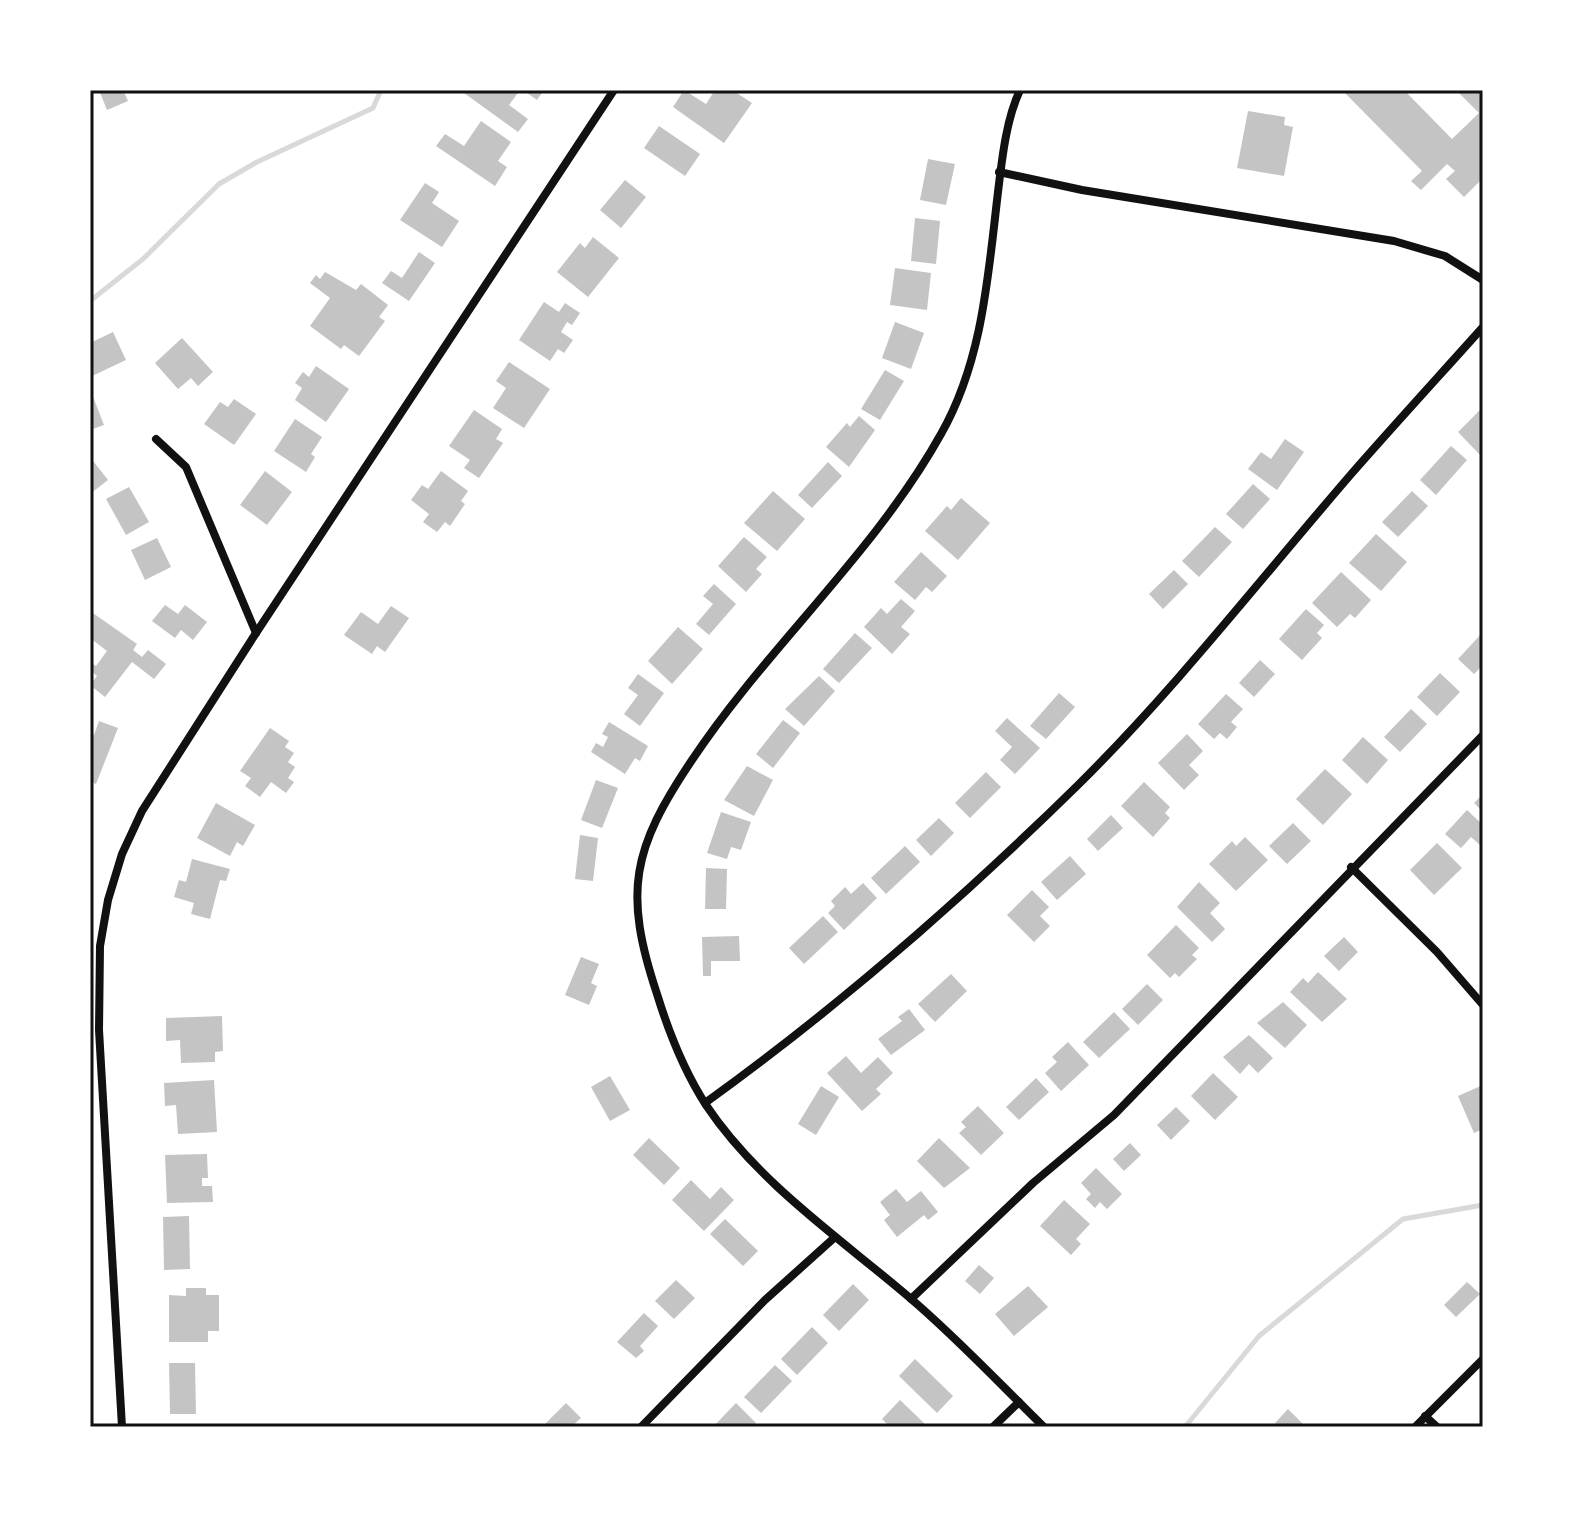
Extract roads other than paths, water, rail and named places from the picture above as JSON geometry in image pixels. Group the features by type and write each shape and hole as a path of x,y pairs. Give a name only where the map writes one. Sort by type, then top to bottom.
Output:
{"street":[{"path":"122,1427 99,1030 100,946 108,900 122,854 142,811 256,633 614,90"},
{"path":"1020,90 999,172 979,336 965,386 942,433 908,487 864,546 760,669 691,762 643,845 635,893 646,959 672,1042 705,1103 736,1145 834,1238 911,1299 1044,1427"},
{"path":"999,172 1082,190 1394,241 1445,256 1483,280"},
{"path":"705,1103 786,1044 910,940 1078,785 1271,573 1353,473 1483,327"},
{"path":"156,439 186,467 256,633"},
{"path":"911,1299 1033,1183 1114,1115 1351,867 1483,735"},
{"path":"1351,867 1437,952 1483,1005"},
{"path":"641,1427 765,1300 834,1238"},
{"path":"1415,1427 1483,1359"},
{"path":"993,1427 1019,1402"},
{"path":"1425,1416 1437,1427"}],"waterway":[{"path":"90,301 143,259 219,184 257,162 373,108 381,90"},
{"path":"1185,1427 1259,1336 1403,1219 1483,1205"}]}
